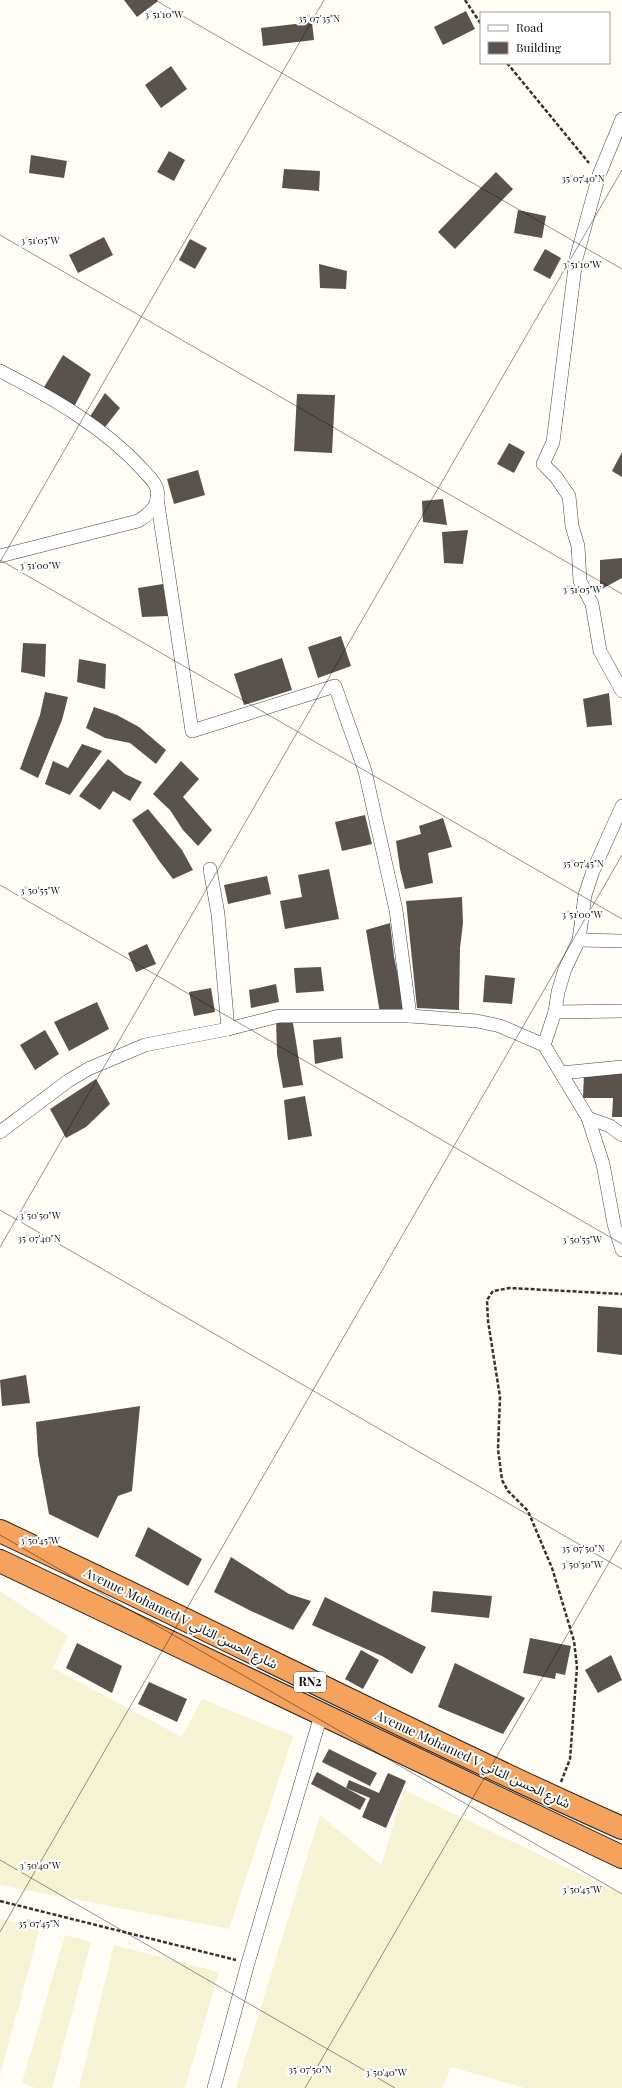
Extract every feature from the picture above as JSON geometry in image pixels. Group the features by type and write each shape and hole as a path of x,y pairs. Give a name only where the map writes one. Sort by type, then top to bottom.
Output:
{"highway":[{"name":"Avenue Mohamed V شارع الحسن الثاني","path":"0,1531 103,1579 443,1746 622,1828"},
{"name":"Avenue Mohamed V شارع الحسن الثاني","path":"0,1561 321,1715 457,1777 622,1857"}],"street":[{"path":"622,120 599,175 576,260 553,442 543,464 556,477 569,496 572,526 578,546 580,581 592,604 600,651 622,690"},
{"path":"0,371 81,418 118,444 154,482 192,731 335,686 365,771 396,910 410,1016"},
{"path":"0,556 138,521 149,514 155,507 157,498"},
{"path":"544,1045 555,1012 560,984 579,940 585,895 593,871 622,806"},
{"path":"210,869 218,914 228,1029"},
{"path":"579,940 622,941"},
{"path":"555,1012 622,1011"},
{"path":"0,1132 50,1093 88,1069 145,1045 228,1029 279,1016 410,1016 477,1020 500,1026 544,1045 588,1118 603,1164 614,1224 622,1250"},
{"path":"561,1073 622,1067"},
{"path":"588,1118 610,1126 622,1135"},
{"path":"214,2088 248,1963 321,1715"}],"path":[{"path":"465,0 480,22"},
{"path":"508,64 599,175"},
{"path":"554,1798 570,1759 577,1668 574,1641 552,1568 528,1511 508,1491 502,1480 498,1449 500,1397 488,1321 487,1300 493,1291 510,1288 622,1294"},
{"path":"0,1901 248,1963"}],"shaded area":[{"path":"0,1591 68,1636 53,1668 182,1737 202,1699 293,1736 229,1929 0,1885"},
{"path":"404,1790 622,1894 622,2088 525,2088 451,2067 443,2088 236,2088 320,1815 381,1865"},
{"path":"0,1919 40,1927 0,2076"},
{"path":"65,1935 91,1942 52,2088 35,2088 22,2083"},
{"path":"114,1945 219,1972 185,2088 79,2088"}],"building":[{"path":"124,0 157,0 158,1 137,17"},
{"path":"466,11 475,29 443,45 434,27"},
{"path":"312,22 314,40 263,46 261,28"},
{"path":"171,66 187,89 161,108 145,85"},
{"path":"169,151 185,160 174,181 157,172"},
{"path":"31,155 67,161 64,178 29,173"},
{"path":"284,169 320,171 319,191 282,188"},
{"path":"496,172 513,189 455,249 438,232"},
{"path":"518,210 546,216 542,238 514,233"},
{"path":"104,237 113,255 78,273 69,255"},
{"path":"190,239 207,248 195,269 179,260"},
{"path":"545,249 561,258 550,279 533,270"},
{"path":"319,264 347,271 346,289 320,288"},
{"path":"63,355 91,374 73,409 43,389"},
{"path":"105,393 120,408 102,431 89,418"},
{"path":"297,394 335,395 332,453 294,451"},
{"path":"509,443 525,452 514,473 497,464"},
{"path":"622,452 622,477 612,471"},
{"path":"198,470 205,495 174,504 167,479"},
{"path":"443,499 447,525 423,522 422,501"},
{"path":"468,530 463,564 444,563 442,532"},
{"path":"622,558 622,578 600,590 600,560"},
{"path":"163,584 168,616 142,617 138,588"},
{"path":"341,636 351,666 318,678 308,647"},
{"path":"23,643 46,644 45,677 21,672"},
{"path":"282,658 292,690 244,705 234,674"},
{"path":"79,659 106,664 105,689 77,682"},
{"path":"45,692 68,697 62,720 38,778 20,769 40,715"},
{"path":"609,693 612,725 587,727 583,699"},
{"path":"94,707 117,715 139,727 166,750 156,764 130,743 105,738 86,728"},
{"path":"82,744 102,751 70,795 45,784 53,761 68,768"},
{"path":"108,759 125,774 142,782 130,801 113,791 100,810 79,796"},
{"path":"181,761 199,779 183,797 212,830 198,846 183,830 170,810 153,794"},
{"path":"148,809 182,850 193,870 173,879 160,862 132,820"},
{"path":"365,815 372,844 342,851 335,822"},
{"path":"443,818 452,847 428,853 433,883 405,889 400,869 396,841 421,834 419,826"},
{"path":"329,869 339,919 285,929 280,901 302,897 298,875"},
{"path":"267,876 271,894 228,904 224,885"},
{"path":"462,897 463,923 460,948 459,1010 417,1008 406,901"},
{"path":"390,923 394,957 405,1009 380,1013 366,930"},
{"path":"147,944 156,964 136,972 128,953"},
{"path":"321,967 324,991 296,993 294,968"},
{"path":"485,975 515,978 512,1004 483,1002"},
{"path":"276,984 279,1002 251,1008 249,990"},
{"path":"211,988 215,1012 194,1016 189,992"},
{"path":"97,1002 109,1029 69,1051 54,1022"},
{"path":"292,1017 303,1085 283,1088 277,1054 276,1019"},
{"path":"45,1030 59,1054 35,1070 20,1045"},
{"path":"341,1037 343,1058 315,1064 313,1040"},
{"path":"584,1073 622,1073 622,1117 612,1117 613,1098 583,1098"},
{"path":"96,1079 110,1104 86,1127 66,1138 50,1109"},
{"path":"305,1096 312,1136 288,1140 284,1100"},
{"path":"598,1306 622,1308 622,1355 597,1352"},
{"path":"26,1375 30,1403 2,1406 0,1380"},
{"path":"140,1406 132,1491 118,1496 98,1538 49,1514 38,1455 36,1422"},
{"path":"148,1527 202,1559 188,1586 135,1556"},
{"path":"231,1557 289,1594 311,1601 293,1630 214,1592"},
{"path":"433,1591 492,1596 489,1618 431,1612"},
{"path":"325,1597 426,1647 412,1674 382,1656 312,1625"},
{"path":"530,1638 571,1646 565,1675 556,1673 555,1679 523,1673"},
{"path":"77,1643 122,1666 112,1693 66,1668"},
{"path":"361,1650 379,1660 363,1689 345,1679"},
{"path":"611,1655 622,1680 598,1693 585,1670"},
{"path":"455,1663 525,1698 503,1734 438,1707"},
{"path":"149,1682 187,1699 177,1722 138,1704"},
{"path":"329,1749 377,1773 370,1786 322,1762"},
{"path":"317,1772 366,1799 360,1810 311,1784"},
{"path":"388,1773 406,1781 386,1828 362,1817 370,1798 346,1788 349,1780 379,1793"}]}
